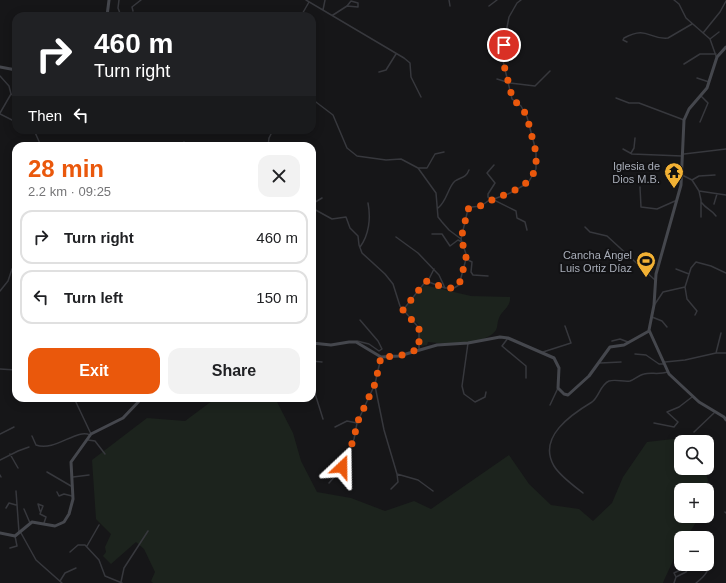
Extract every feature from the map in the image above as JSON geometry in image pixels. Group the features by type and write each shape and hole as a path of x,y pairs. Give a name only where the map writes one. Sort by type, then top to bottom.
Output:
{"street":[{"path":"108,12 109,0"},
{"path":"119,0 118,8 120,12"},
{"path":"133,11 132,7 141,0"},
{"path":"306,0 410,63 411,77 421,97"},
{"path":"323,10 325,0"},
{"path":"449,0 450,6"},
{"path":"489,6 497,0"},
{"path":"428,281 445,288 454,288 459,285 466,259 466,254 461,239 468,209 481,206 528,183 536,169 536,151 527,117 521,106 512,99 510,83 505,74 503,48 510,14 521,0"},
{"path":"674,0 686,18 710,39 716,56"},
{"path":"333,16 347,6 351,1 358,3 358,7 347,6"},
{"path":"703,33 717,16 726,1"},
{"path":"303,12 309,2"},
{"path":"626,42 623,40 624,38 634,33 642,32 668,38 692,24"},
{"path":"710,39 719,32"},
{"path":"726,47 716,56 707,88 689,109 684,120 682,174 655,280 654,305 649,331 668,372 692,397 726,420"},
{"path":"379,72 386,70 396,54"},
{"path":"684,64 700,54 716,56"},
{"path":"0,67 12,69"},
{"path":"497,79 510,83 535,86 550,71"},
{"path":"0,76 9,86 11,94 0,113 12,121"},
{"path":"696,78 709,82"},
{"path":"700,122 708,103 701,96"},
{"path":"616,98 629,103 639,103 684,120"},
{"path":"316,102 333,115 347,148 357,156 386,160 401,159 418,168 436,193 438,217 449,230 461,239"},
{"path":"631,153 634,148 635,138"},
{"path":"623,149 631,153 682,155 726,149"},
{"path":"418,168 427,168 435,154 444,152"},
{"path":"494,165 487,173 495,183 488,194 491,200 502,203 516,211 517,218 525,222 528,230"},
{"path":"438,208 447,198 455,182 468,174 469,170"},
{"path":"682,174 692,180 699,191 701,217"},
{"path":"692,180 699,176 715,176"},
{"path":"640,187 641,207 657,208 676,201"},
{"path":"699,191 726,195"},
{"path":"714,204 717,194"},
{"path":"316,202 322,198"},
{"path":"701,202 707,210 714,212 716,216"},
{"path":"360,248 368,233 368,204"},
{"path":"316,210 332,219 346,217 350,228 358,236 360,248 365,257 385,274 393,284 403,310 419,328 419,349"},
{"path":"585,227 590,232 607,236 655,280"},
{"path":"432,234 442,234 450,246 458,240 462,242"},
{"path":"396,237 418,253 434,269 445,288"},
{"path":"466,259 472,262 471,272 473,275 488,276"},
{"path":"695,315 697,311 687,299 684,287 696,262 711,266 726,273"},
{"path":"0,291 8,281 12,268"},
{"path":"403,310 421,285 428,281 434,269"},
{"path":"676,269 689,274"},
{"path":"654,305 661,294 666,291 684,287"},
{"path":"652,317 662,321 667,326"},
{"path":"316,343 331,345 360,341 379,350 382,349 378,341 360,320"},
{"path":"543,352 552,351 570,343 565,326"},
{"path":"558,388 564,394 572,393 600,363 606,351 610,347 628,342 649,331"},
{"path":"716,353 721,333"},
{"path":"356,342 381,357 399,356 437,345 468,343 500,337 508,338 554,358 559,368 558,388 550,405"},
{"path":"508,338 502,346 526,366 526,378"},
{"path":"612,341 620,339 628,342"},
{"path":"468,343 462,386 464,394 475,402 485,396 486,392"},
{"path":"636,354 646,355 659,364 670,360 685,360 716,353 726,353"},
{"path":"329,483 342,467 354,439 357,423 375,384 381,357"},
{"path":"316,361 322,362"},
{"path":"600,363 621,362"},
{"path":"0,369 12,370"},
{"path":"583,493 554,466 550,452 557,428 584,406 596,399 604,384 616,380 630,381 644,374 660,375 668,372"},
{"path":"375,384 384,430 397,474 398,482 391,489"},
{"path":"316,397 323,419"},
{"path":"654,423 674,428 678,422 667,412 668,410 679,406 692,397"},
{"path":"76,402 90,435"},
{"path":"0,534 15,536 30,523 38,522 55,526 64,522 72,508 73,477 71,462 90,435 123,418 138,402"},
{"path":"694,432 716,412"},
{"path":"335,427 347,421 357,423"},
{"path":"0,434 14,427"},
{"path":"32,436 36,445 43,446 58,445 80,434 85,433 90,435"},
{"path":"86,440 95,441 105,454"},
{"path":"0,460 10,454 29,447"},
{"path":"10,454 18,468"},
{"path":"47,472 73,487"},
{"path":"73,477 90,474"},
{"path":"397,474 418,480 433,491"},
{"path":"16,491 16,505 20,533 36,560 62,583"},
{"path":"57,492 59,496 64,494 73,497"},
{"path":"6,508 9,503 16,505"},
{"path":"24,509 30,523"},
{"path":"40,511 40,514 46,517 44,523"},
{"path":"87,546 89,539 99,525"},
{"path":"70,552 81,544 87,546 99,560 105,576 122,582 124,568 148,531"},
{"path":"10,548 17,546 15,536"},
{"path":"60,581 64,573 76,568"},
{"path":"674,583 676,577 674,573 678,571"},
{"path":"676,577 686,571"},
{"path":"696,583 707,571"}],"shaded area":[{"path":"424,285 471,296 510,297 510,300 508,306 499,318 496,330 491,335 483,339 464,343 428,342 427,345 421,346 419,345 420,326 404,310"},
{"path":"211,402 277,402 293,433 301,461 317,492 351,498 385,511 414,501 431,509 509,455 529,484 551,505 579,509 593,521 612,503 623,477 647,442 674,439 674,475 706,475 708,480 707,483 674,483 674,523 696,523 690,531 674,531 674,558 663,583 153,583 151,581 155,572 144,549 136,542 111,564 103,556 106,552 105,547 111,534 96,519 92,460 147,418 185,421"}],"place":[{"name":"Iglesia de Dios M.B.","path":"674,189"},
{"name":"Cancha Ángel Luis Ortiz Díaz","path":"646,278"}],"route":[{"path":"342,467 354,439 357,423 372,393 375,384 375,376 381,357 399,356 419,349 419,328 416,322 403,310 421,285 426,281 438,287 445,288 454,288 459,285 466,259 466,254 461,239 468,209 481,206 488,201 508,194 528,183 536,169 536,151 529,130 527,117 521,106 512,99 510,83 505,74 503,55 504,45"}]}
